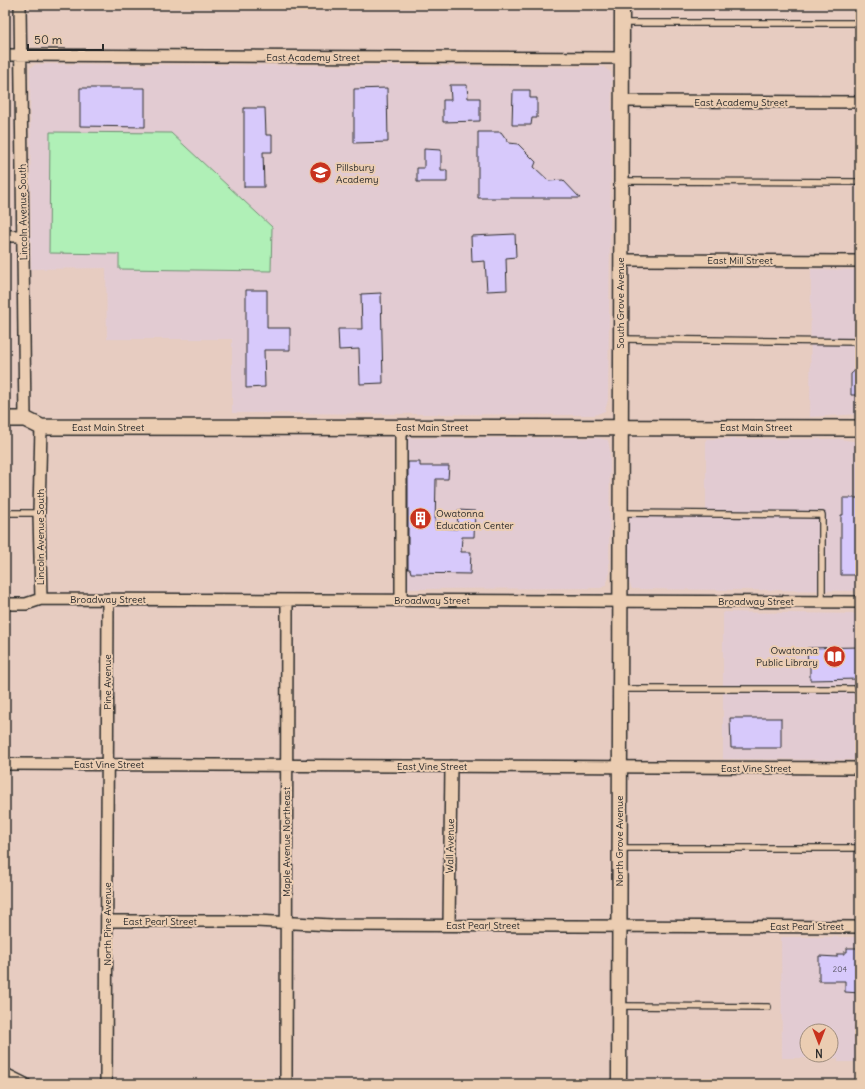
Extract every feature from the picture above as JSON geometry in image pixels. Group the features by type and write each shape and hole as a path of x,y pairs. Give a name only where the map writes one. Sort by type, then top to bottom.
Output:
{"main road":[{"name":"East Main Street","path":"5,419 25,419 41,427 860,428"}],"street":[{"name":"Lincoln Avenue South","path":"20,5 25,419"},
{"name":"South Grove Avenue","path":"620,601 622,5"},
{"name":"East Academy Street","path":"5,55 622,58"},
{"name":"East Academy Street","path":"621,101 860,102"},
{"path":"5,236 23,236"},
{"name":"East Mill Street","path":"621,260 860,260"},
{"name":"Lincoln Avenue South","path":"41,427 41,599"},
{"path":"401,427 401,600"},
{"name":"Broadway Street","path":"5,604 26,604 41,599 860,602"},
{"name":"Pine Avenue","path":"107,764 108,599"},
{"name":"Maple Avenue Northeast","path":"286,1084 288,600"},
{"name":"North Grove Avenue","path":"619,1083 620,601"},
{"name":"East Vine Street","path":"5,764 860,768"},
{"name":"North Pine Avenue","path":"106,1084 107,764"},
{"name":"Wall Avenue","path":"449,925 451,766"},
{"name":"East Pearl Street","path":"107,921 256,921 286,923 449,925 860,927"},
{"path":"5,1074 25,1084"}],"lane":[{"path":"622,23 860,23"},
{"path":"621,181 860,182"},
{"path":"620,339 860,342"},
{"path":"5,513 40,513"},
{"path":"620,514 822,515 822,601"},
{"path":"619,688 860,689"},
{"path":"619,848 860,848"},
{"path":"619,1006 768,1007"}],"shaded area":[{"name":"Pillsbury Academy","path":"36,64 603,67 611,72 612,79 608,400 605,411 595,415 232,413 232,339 107,339 106,268 31,269 30,68"},
{"path":"811,269 860,270 860,414 810,417"},
{"path":"403,438 598,438 608,440 610,451 609,577 606,585 601,588 402,589"},
{"path":"706,439 839,439 860,442 860,591 632,589 629,582 629,509 706,510"},
{"path":"723,612 860,614 860,760 723,759"},
{"path":"781,937 860,937 860,1062 839,1062 839,1023 799,1023 799,1058 782,1058"}],"green space":[{"path":"50,132 171,133 272,227 271,271 119,269 119,254 49,253"}],"building":[{"path":"450,85 467,85 468,98 480,98 480,121 443,122 443,100 451,100"},
{"path":"80,88 145,88 145,127 80,126"},
{"path":"387,88 388,142 354,143 354,89"},
{"path":"513,90 530,90 530,98 537,98 537,118 532,118 531,125 512,125"},
{"path":"244,108 265,108 266,135 272,135 272,152 263,152 264,187 244,187"},
{"path":"478,132 501,132 509,143 518,144 536,162 534,167 549,181 563,180 580,198 478,198"},
{"path":"424,149 441,150 441,170 447,170 447,182 417,182 417,168 424,168"},
{"path":"515,234 516,257 506,258 507,290 487,291 485,261 472,262 471,236"},
{"path":"246,290 267,290 267,328 290,328 290,350 264,350 265,387 246,388"},
{"path":"381,293 383,383 360,384 359,349 339,350 338,329 362,329 361,294"},
{"path":"860,366 860,395 851,395 851,374"},
{"name":"Owatonna Education Center","path":"408,462 420,462 420,466 449,466 448,479 436,479 435,528 457,529 458,510 475,511 474,537 462,537 461,552 471,552 470,574 411,573 410,569 408,569"},
{"path":"843,498 860,498 860,575 841,575 841,515 843,515"},
{"name":"Owatonna Public Library","path":"860,647 860,679 810,680 810,665 808,666 807,648"},
{"path":"730,718 781,718 781,748 731,748"},
{"path":"847,948 860,948 860,993 845,992 845,981 819,981 819,956 837,957 837,954 844,954 844,952 847,952"}],"place":[{"name":"Pillsbury Academy","path":"321,173"},
{"name":"Owatonna Education Center","path":"420,519"},
{"name":"Owatonna Public Library","path":"834,656"}]}
